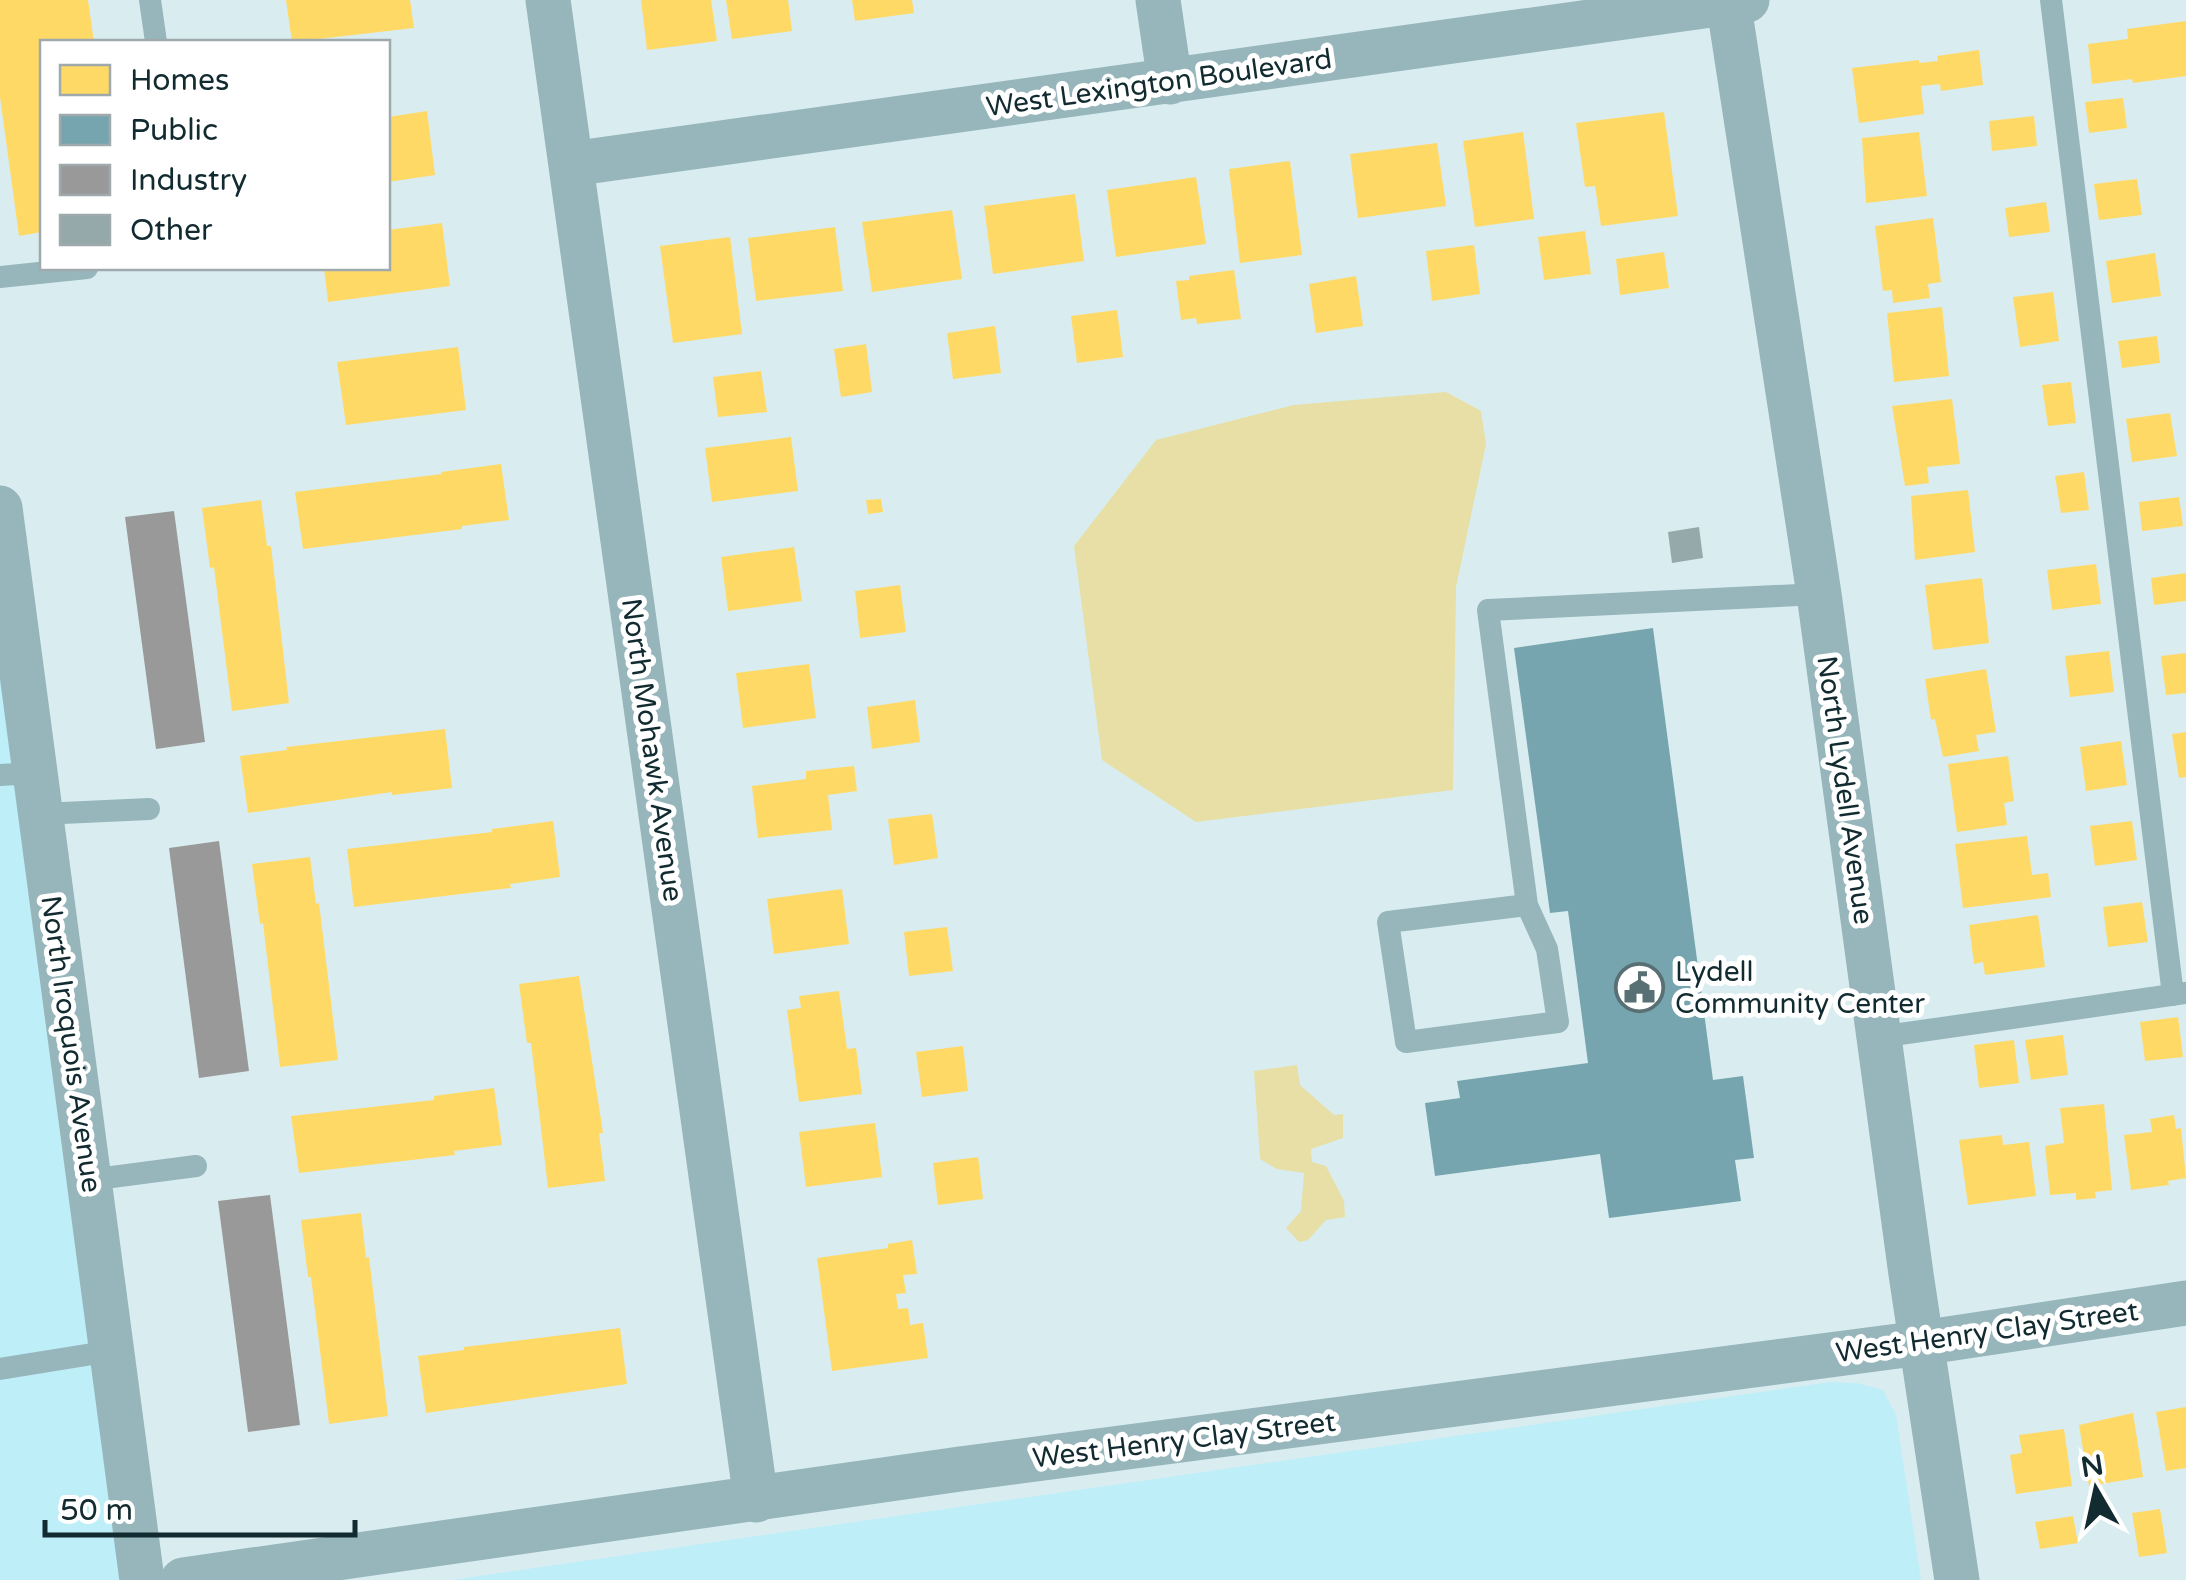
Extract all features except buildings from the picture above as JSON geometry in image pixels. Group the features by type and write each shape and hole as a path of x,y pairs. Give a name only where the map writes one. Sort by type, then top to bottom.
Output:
{"street":[{"name":"North Mohawk Avenue","path":"548,0 756,1500"},
{"path":"1158,0 1170,82"},
{"name":"West Lexington Boulevard","path":"570,164 1734,1"},
{"name":"North Lydell Avenue","path":"1734,1 1957,1580"},
{"name":"North Iroquois Avenue","path":"0,508 25,788 89,1180 142,1580"},
{"name":"West Henry Clay Street","path":"183,1580 960,1469 1921,1343 2186,1303"}],"lane":[{"path":"150,0 156,40"},
{"path":"1879,1037 2180,994 2051,0"},
{"path":"0,277 68,270"},
{"path":"1527,905 1388,922 1406,1042 1558,1022 1547,949 1527,905 1488,610 1819,594"},
{"path":"25,788 149,809"},
{"path":"89,1180 196,1166"},
{"path":"0,1369 112,1350"}],"shaded area":[{"path":"1446,392 1481,411 1486,444 1456,587 1453,790 1196,822 1102,760 1074,546 1156,440 1294,405"},
{"path":"0,508 142,1580 0,1580"},
{"path":"1297,1065 1300,1085 1334,1115 1343,1114 1343,1138 1311,1149 1312,1162 1326,1166 1344,1201 1345,1217 1326,1220 1308,1240 1299,1242 1286,1228 1301,1211 1304,1173 1277,1169 1260,1159 1254,1071"},
{"path":"1830,1382 1857,1383 1883,1390 1896,1415 1921,1580 451,1580"}],"place":[{"name":"Lydell Community Center","path":"1640,988"}]}
